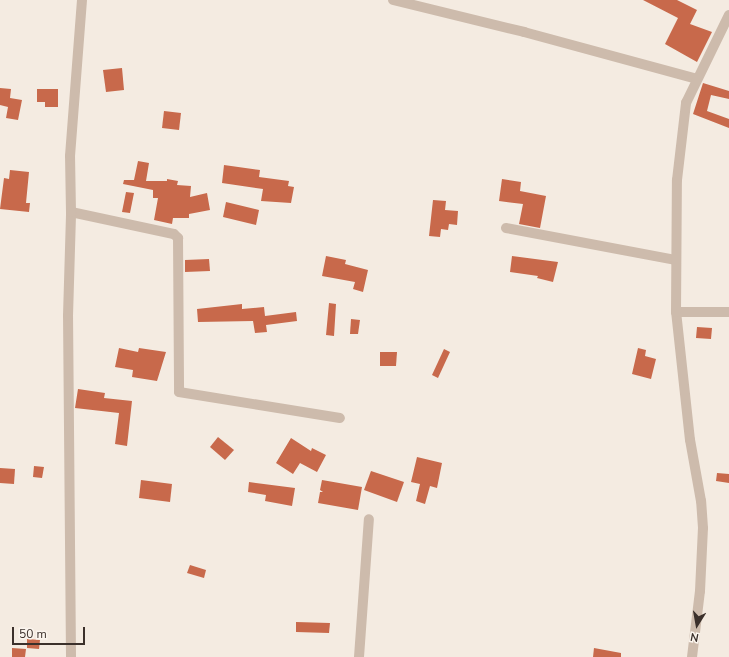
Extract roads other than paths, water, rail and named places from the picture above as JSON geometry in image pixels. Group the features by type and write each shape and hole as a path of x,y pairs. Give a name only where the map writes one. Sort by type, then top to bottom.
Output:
{"street":[{"path":"71,657 68,316 71,212 70,156 82,0"},
{"path":"393,0 524,32 697,80"},
{"path":"692,657 700,591 703,528 701,501 690,440 676,312 675,260 677,180 682,125 686,103 729,15"},
{"path":"71,212 174,234 178,238 179,392 340,418"},
{"path":"506,228 675,260"},
{"path":"676,312 729,312"},
{"path":"359,657 369,519"}]}
